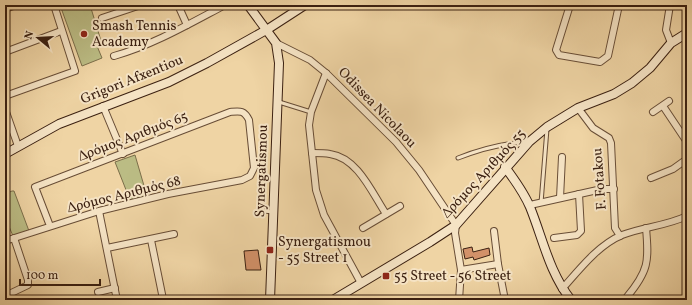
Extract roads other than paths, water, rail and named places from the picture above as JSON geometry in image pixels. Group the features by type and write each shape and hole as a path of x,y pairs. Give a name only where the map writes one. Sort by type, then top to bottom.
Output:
{"street":[{"path":"5,9 16,5"},
{"path":"5,96 75,71 54,5"},
{"path":"102,18 141,5"},
{"path":"178,5 187,25"},
{"path":"114,56 134,50 225,5"},
{"path":"248,5 268,29 276,43"},
{"name":"Grigori Afxentiou","path":"5,154 58,124 169,82 268,29 305,5"},
{"path":"570,5 556,50 559,55 600,62 608,56 619,5"},
{"path":"668,6 666,30 671,43"},
{"path":"5,52 62,31"},
{"name":"Δρόμος Αριθμός 55","path":"333,300 456,225 529,142 547,127 578,108 614,94 632,83 650,68 671,43 687,33"},
{"name":"Odissea Nicolaou","path":"276,43 310,60 326,73 396,142 419,170 456,225"},
{"name":"Synergatismou","path":"270,300 279,63 276,43"},
{"path":"326,73 309,125 316,190 324,215 362,283"},
{"path":"653,112 669,101"},
{"path":"103,106 123,154"},
{"path":"663,106 687,142"},
{"name":"F. Fotakou","path":"578,108 593,128 608,138 611,143 615,228 620,236"},
{"path":"5,109 18,146"},
{"name":"Δρόμος Αριθμός 65","path":"50,226 35,187 230,112 240,111 246,114 249,120 254,168 250,176"},
{"path":"312,153 332,154 348,161 358,172 386,214"},
{"path":"560,198 562,157"},
{"path":"651,178 673,169 687,159"},
{"path":"505,168 530,205 548,261 562,288 571,300"},
{"name":"Δρόμος Αριθμός 68","path":"5,241 99,211 168,194 242,180 250,176"},
{"path":"530,205 579,194 614,189"},
{"path":"554,238 577,235 581,231 579,194"},
{"path":"363,228 400,206"},
{"path":"99,211 117,300"},
{"path":"562,288 604,246 620,236 646,228 674,223 687,216"},
{"path":"456,225 455,234 461,270 459,300"},
{"path":"626,298 640,281 646,267 648,252 646,228"},
{"path":"494,232 505,300"},
{"path":"107,248 174,234"},
{"path":"5,296 28,285 28,280 14,238"},
{"path":"151,240 163,299"},
{"path":"461,270 498,264"},
{"path":"98,292 115,288"}],"lane":[{"path":"278,102 312,112"},
{"path":"541,203 547,127"},
{"path":"458,158 486,147 512,142 529,142"},
{"path":"260,185 263,211 273,212"}],"place":[{"name":"Smash Tennis Academy","path":"84,34"},
{"name":"Synergatismou - 55 Street 1","path":"270,250"},
{"name":"55 Street - 56 Street","path":"386,276"}]}
